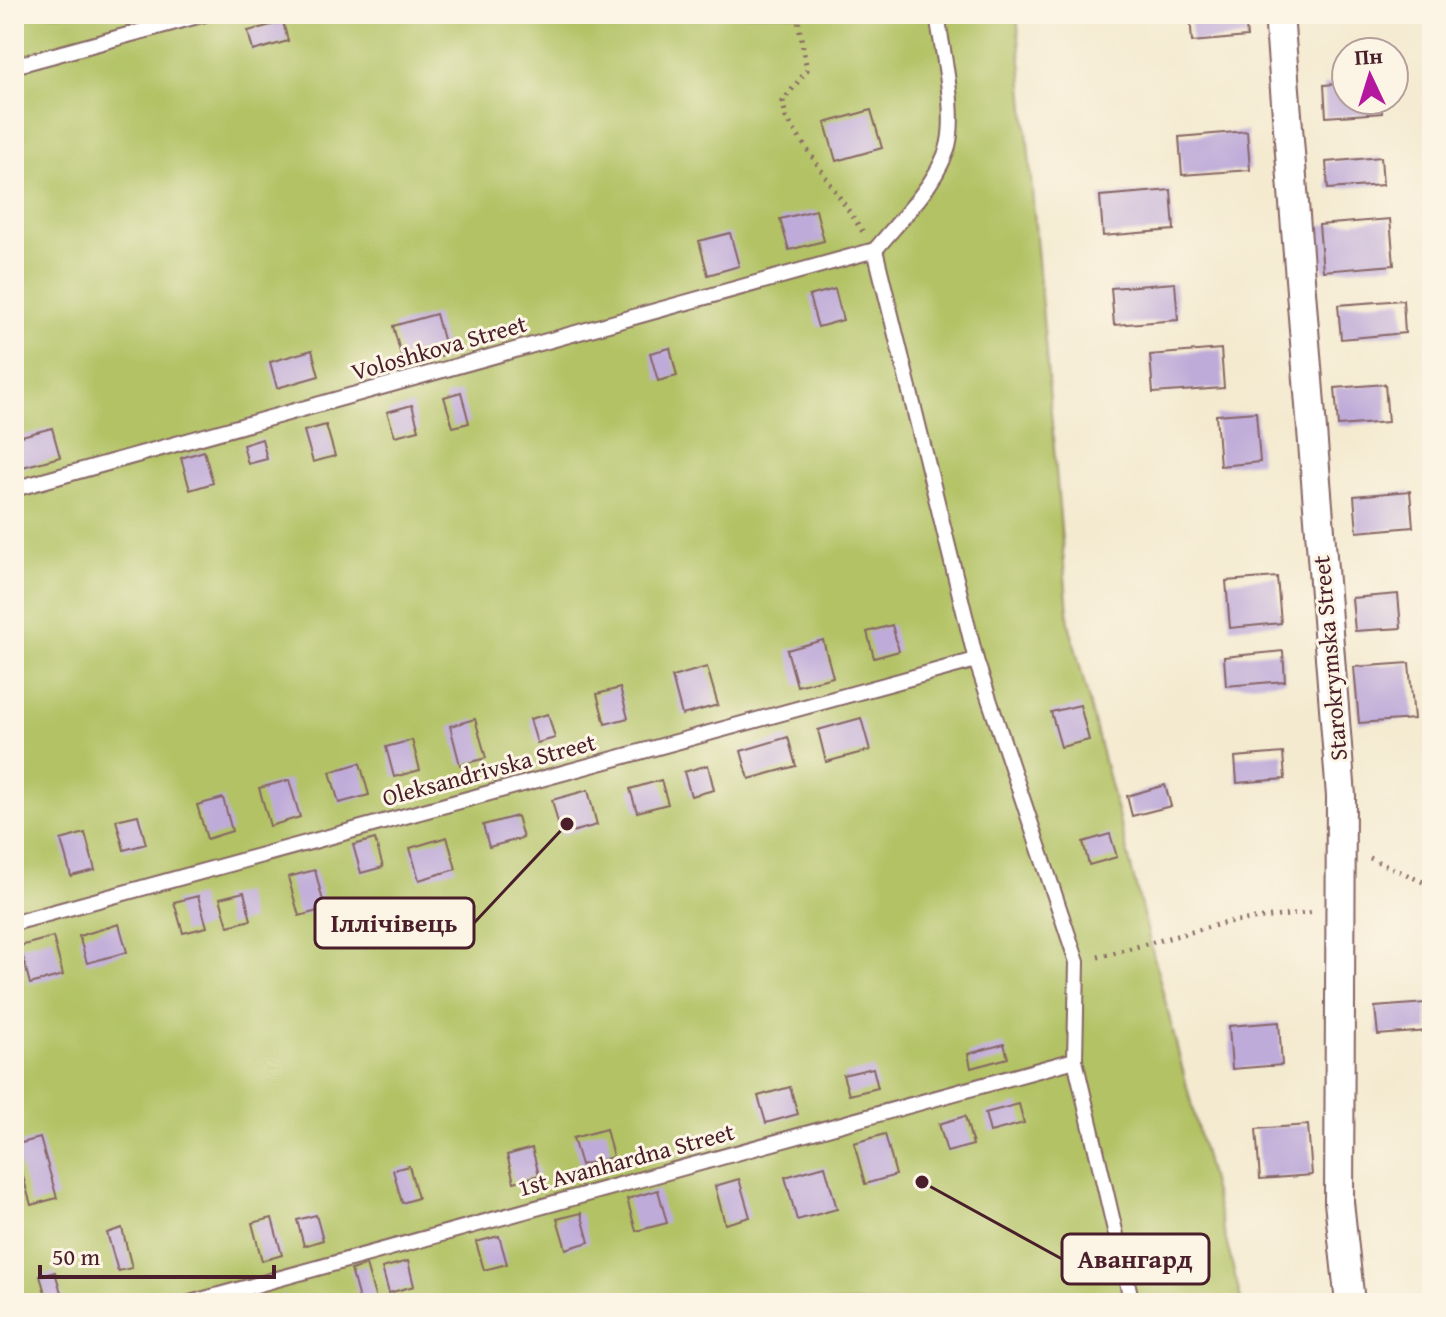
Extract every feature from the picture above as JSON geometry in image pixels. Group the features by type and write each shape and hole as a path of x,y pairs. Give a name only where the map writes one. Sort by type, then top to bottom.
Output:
{"street":[{"name":"Starokrymska Street","path":"1279,14 1341,796 1339,1202 1350,1303"}],"lane":[{"path":"14,66 205,14"},
{"path":"937,14 950,116 946,154 875,250 976,660 1077,962 1075,1060 1132,1303"},
{"name":"Voloshkova Street","path":"14,489 875,250"},
{"name":"Oleksandrivska Street","path":"14,923 976,660"},
{"name":"1st Avanhardna Street","path":"190,1303 1075,1060"}],"path":[{"path":"797,14 807,70 783,101 786,118 875,250"},
{"path":"1341,854 1376,859 1432,886"},
{"path":"1077,962 1228,922 1342,909"}],"green space":[{"path":"14,14 1017,14 1069,623 1242,1303 14,1303"}],"building":[{"path":"1190,14 1245,14 1247,37 1192,42"},
{"path":"283,22 288,41 253,51 248,31"},
{"path":"1330,84 1330,116 1340,116 1326,117 1324,85"},
{"path":"871,110 882,148 836,161 825,123"},
{"path":"1247,131 1250,170 1182,175 1179,137"},
{"path":"1381,157 1383,185 1328,189 1326,162"},
{"path":"1171,190 1174,230 1103,236 1100,196"},
{"path":"816,210 824,241 789,250 780,219"},
{"path":"1390,219 1394,265 1323,271 1319,225"},
{"path":"730,233 739,266 708,275 699,241"},
{"path":"1175,283 1178,320 1114,325 1111,288"},
{"path":"835,289 843,320 818,327 809,296"},
{"path":"1403,300 1405,333 1341,339 1338,305"},
{"path":"436,314 447,354 404,366 393,326"},
{"path":"670,348 677,376 658,381 650,353"},
{"path":"1221,349 1224,388 1153,393 1150,355"},
{"path":"312,350 319,376 277,388 270,362"},
{"path":"1385,384 1388,422 1338,426 1335,388"},
{"path":"461,392 469,423 453,427 444,397"},
{"path":"412,405 419,430 395,436 387,412"},
{"path":"1256,412 1260,462 1220,466 1216,415"},
{"path":"326,425 335,456 313,462 304,431"},
{"path":"52,428 60,457 19,468 14,438"},
{"path":"262,439 267,459 248,464 243,445"},
{"path":"204,451 213,483 190,490 181,458"},
{"path":"1410,491 1413,527 1357,532 1354,496"},
{"path":"1277,577 1281,623 1230,628 1226,581"},
{"path":"1398,594 1401,628 1355,631 1352,598"},
{"path":"892,625 899,651 874,658 867,632"},
{"path":"823,640 833,677 797,686 787,650"},
{"path":"1283,651 1285,681 1226,686 1224,657"},
{"path":"1409,663 1414,719 1359,723 1354,667"},
{"path":"707,667 718,705 682,715 672,677"},
{"path":"620,688 628,718 605,724 597,694"},
{"path":"1080,705 1089,740 1061,747 1051,712"},
{"path":"548,714 555,738 537,743 530,719"},
{"path":"861,718 870,750 826,762 818,730"},
{"path":"475,719 486,758 460,765 450,726"},
{"path":"788,737 796,766 749,779 741,751"},
{"path":"412,740 420,770 394,777 386,747"},
{"path":"1283,753 1285,779 1237,783 1235,757"},
{"path":"360,763 369,795 339,803 330,772"},
{"path":"708,765 714,790 691,796 684,772"},
{"path":"289,780 300,817 270,826 259,788"},
{"path":"661,780 668,804 637,812 630,789"},
{"path":"1165,785 1171,806 1132,816 1127,796"},
{"path":"588,790 597,825 561,835 552,800"},
{"path":"223,798 232,831 207,839 197,805"},
{"path":"138,815 146,844 124,850 116,820"},
{"path":"517,816 523,838 489,847 483,825"},
{"path":"85,833 95,870 71,876 61,840"},
{"path":"1110,834 1117,857 1089,865 1083,842"},
{"path":"447,837 456,869 419,880 410,848"},
{"path":"375,839 383,867 361,873 353,845"},
{"path":"315,870 325,909 299,916 288,877"},
{"path":"244,892 251,920 228,926 220,898"},
{"path":"198,896 207,927 183,933 174,902"},
{"path":"119,924 127,952 87,963 79,936"},
{"path":"53,937 63,975 30,984 20,946"},
{"path":"1426,1003 1428,1031 1378,1035 1375,1007"},
{"path":"1279,1022 1282,1065 1232,1069 1229,1026"},
{"path":"1004,1044 1008,1058 971,1068 968,1054"},
{"path":"873,1068 878,1088 849,1095 843,1075"},
{"path":"790,1087 798,1114 766,1123 758,1096"},
{"path":"1019,1104 1024,1123 990,1132 985,1113"},
{"path":"965,1116 973,1145 947,1152 939,1124"},
{"path":"1308,1125 1312,1175 1260,1179 1256,1129"},
{"path":"606,1129 613,1157 581,1165 573,1138"},
{"path":"885,1134 896,1175 865,1184 854,1143"},
{"path":"40,1138 57,1198 31,1205 14,1145"},
{"path":"532,1148 539,1175 514,1182 507,1155"},
{"path":"409,1166 418,1198 402,1203 393,1170"},
{"path":"825,1166 837,1209 797,1220 785,1177"},
{"path":"739,1179 750,1217 725,1224 715,1186"},
{"path":"658,1190 667,1223 636,1231 627,1199"},
{"path":"581,1213 589,1242 566,1249 557,1219"},
{"path":"316,1215 323,1240 304,1246 297,1220"},
{"path":"272,1218 282,1255 262,1261 252,1223"},
{"path":"122,1228 132,1268 118,1271 107,1233"},
{"path":"499,1236 507,1264 484,1270 476,1242"},
{"path":"408,1261 414,1286 389,1293 382,1268"},
{"path":"366,1265 377,1303 360,1303 351,1270"},
{"path":"55,1272 64,1303 48,1303 40,1276"},
{"path":"285,1295 288,1303 259,1303 259,1302"}],"place":[{"name":"Іллічівець","path":"567,824"},
{"name":"Авангард","path":"922,1182"}]}
